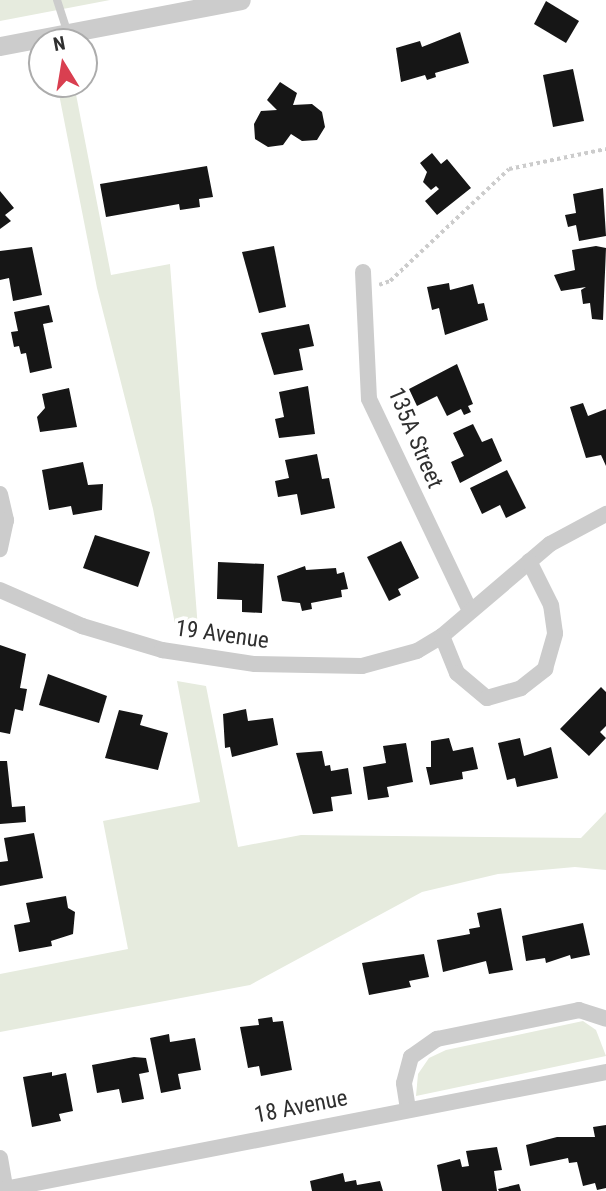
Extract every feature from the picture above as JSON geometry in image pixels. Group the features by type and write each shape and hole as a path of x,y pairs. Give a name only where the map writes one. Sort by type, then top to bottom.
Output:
{"street":[{"path":"94,28 241,0"},
{"path":"0,46 28,41"},
{"name":"135A Street","path":"363,272 366,288 369,400 470,611"},
{"path":"0,494 6,520 0,549"},
{"name":"19 Avenue","path":"0,590 117,637 255,664 362,666 417,651 442,636 550,544 606,514"},
{"path":"442,636 457,673 486,698 521,688 545,669 555,633 551,605 529,561"},
{"path":"408,1110 404,1083 411,1057 437,1039 579,1010 606,1019"},
{"name":"18 Avenue","path":"3,1188 606,1072"},
{"path":"0,1158 3,1188"}],"lane":[{"path":"57,0 66,28"}],"path":[{"path":"366,288 390,281 509,169 606,149"}],"shaded area":[{"path":"0,0 110,0 0,21"},
{"path":"60,98 77,98 111,275 170,264 198,629 175,624 153,509 97,288"},
{"path":"177,681 206,686 238,847 301,835 581,838 606,812 606,870 575,867 498,874 422,892 250,985 0,1032 0,974 128,949 103,821 200,802"},
{"path":"583,1021 596,1030 606,1056 416,1096 418,1074 429,1058 446,1050"}],"building":[{"path":"546,1 579,21 566,43 534,24"},
{"path":"460,32 469,63 435,73 436,77 427,80 425,75 401,82 396,48 420,41 422,47"},
{"path":"573,69 584,121 553,127 543,75"},
{"path":"280,82 297,93 293,105 312,104 322,112 325,127 317,140 302,141 291,134 283,145 268,147 255,139 254,124 261,111 277,110 267,100"},
{"path":"432,153 441,164 447,159 471,188 437,215 425,201 439,189 436,186 431,190 423,182 427,172 420,163"},
{"path":"207,166 213,197 199,199 200,207 180,210 179,204 106,217 100,184"},
{"path":"603,188 606,236 579,241 576,225 568,227 565,215 576,213 573,194"},
{"path":"0,191 14,208 5,215 11,221 0,229"},
{"path":"274,246 286,307 259,313 242,252"},
{"path":"596,246 606,248 603,320 592,319 590,303 583,304 581,290 586,287 561,291 554,275 575,270 572,250"},
{"path":"32,247 42,295 13,301 9,278 0,280 0,251"},
{"path":"449,283 450,290 473,284 478,304 484,303 488,320 445,335 439,308 432,310 427,287"},
{"path":"49,305 53,322 43,324 52,368 30,373 26,353 21,354 19,346 14,347 11,332 18,331 14,312"},
{"path":"309,324 314,346 299,349 303,370 274,375 261,333"},
{"path":"457,364 473,404 468,406 471,412 464,415 461,409 447,416 437,396 417,406 409,389"},
{"path":"308,386 315,434 279,438 275,419 284,417 279,392"},
{"path":"69,388 77,427 40,432 37,417 45,408 42,394"},
{"path":"583,403 588,416 606,409 606,466 601,455 586,458 570,407"},
{"path":"473,424 482,442 492,438 502,461 460,483 451,462 464,456 453,433"},
{"path":"317,454 322,479 329,478 335,508 301,515 297,494 278,497 275,481 289,478 285,460"},
{"path":"83,462 88,485 103,484 102,510 73,515 71,506 49,510 42,470"},
{"path":"507,470 526,508 506,518 500,505 482,514 470,488"},
{"path":"95,535 150,552 138,587 83,568"},
{"path":"401,541 419,578 398,589 401,595 389,601 367,557"},
{"path":"218,562 264,564 262,613 242,612 242,600 217,599"},
{"path":"305,566 306,570 336,568 337,574 344,572 348,589 341,590 342,597 311,603 312,609 302,611 300,603 282,601 277,576"},
{"path":"0,645 26,654 20,688 27,689 23,711 15,709 10,734 0,732"},
{"path":"48,674 107,696 99,723 39,705"},
{"path":"601,687 606,692 606,726 600,732 606,738 589,756 560,729"},
{"path":"246,709 248,721 273,718 278,745 232,757 230,747 225,748 223,714"},
{"path":"119,710 143,715 140,725 168,733 158,770 105,758"},
{"path":"449,738 453,751 473,747 478,769 462,772 463,779 430,785 426,767 431,767 431,741"},
{"path":"520,738 524,756 551,747 558,778 517,787 515,778 507,780 498,743"},
{"path":"406,743 413,782 387,787 389,797 368,800 363,767 386,763 383,746"},
{"path":"322,751 325,766 330,765 331,771 348,768 352,794 331,797 333,811 313,814 296,753"},
{"path":"0,761 7,761 12,807 25,806 26,822 0,824"},
{"path":"34,833 43,878 0,886 0,862 8,861 4,838"},
{"path":"66,896 68,908 75,912 73,934 51,941 52,946 19,952 14,925 30,922 26,903"},
{"path":"501,908 513,970 489,974 486,961 443,972 437,940 470,934 469,929 480,927 477,913"},
{"path":"583,923 590,955 571,959 570,955 546,963 545,958 526,961 522,936"},
{"path":"424,954 429,977 409,981 411,987 369,995 362,963"},
{"path":"272,1017 273,1022 283,1021 292,1070 261,1076 259,1066 248,1068 240,1027 259,1025 258,1019"},
{"path":"169,1034 170,1042 195,1038 201,1070 178,1074 181,1089 161,1093 150,1038"},
{"path":"134,1057 146,1058 149,1072 139,1074 144,1099 122,1103 119,1089 97,1093 92,1065"},
{"path":"52,1072 52,1076 66,1073 73,1111 59,1114 61,1121 32,1127 23,1077"},
{"path":"606,1125 606,1188 597,1190 595,1183 583,1186 577,1162 569,1163 568,1158 530,1166 526,1145 557,1137 595,1137 593,1127"},
{"path":"497,1147 502,1170 494,1171 497,1191 442,1191 437,1165 460,1159 462,1167 469,1166 466,1151"},
{"path":"343,1173 345,1182 356,1180 357,1185 380,1181 383,1191 312,1191 310,1181"},
{"path":"519,1184 521,1191 498,1189"}]}
